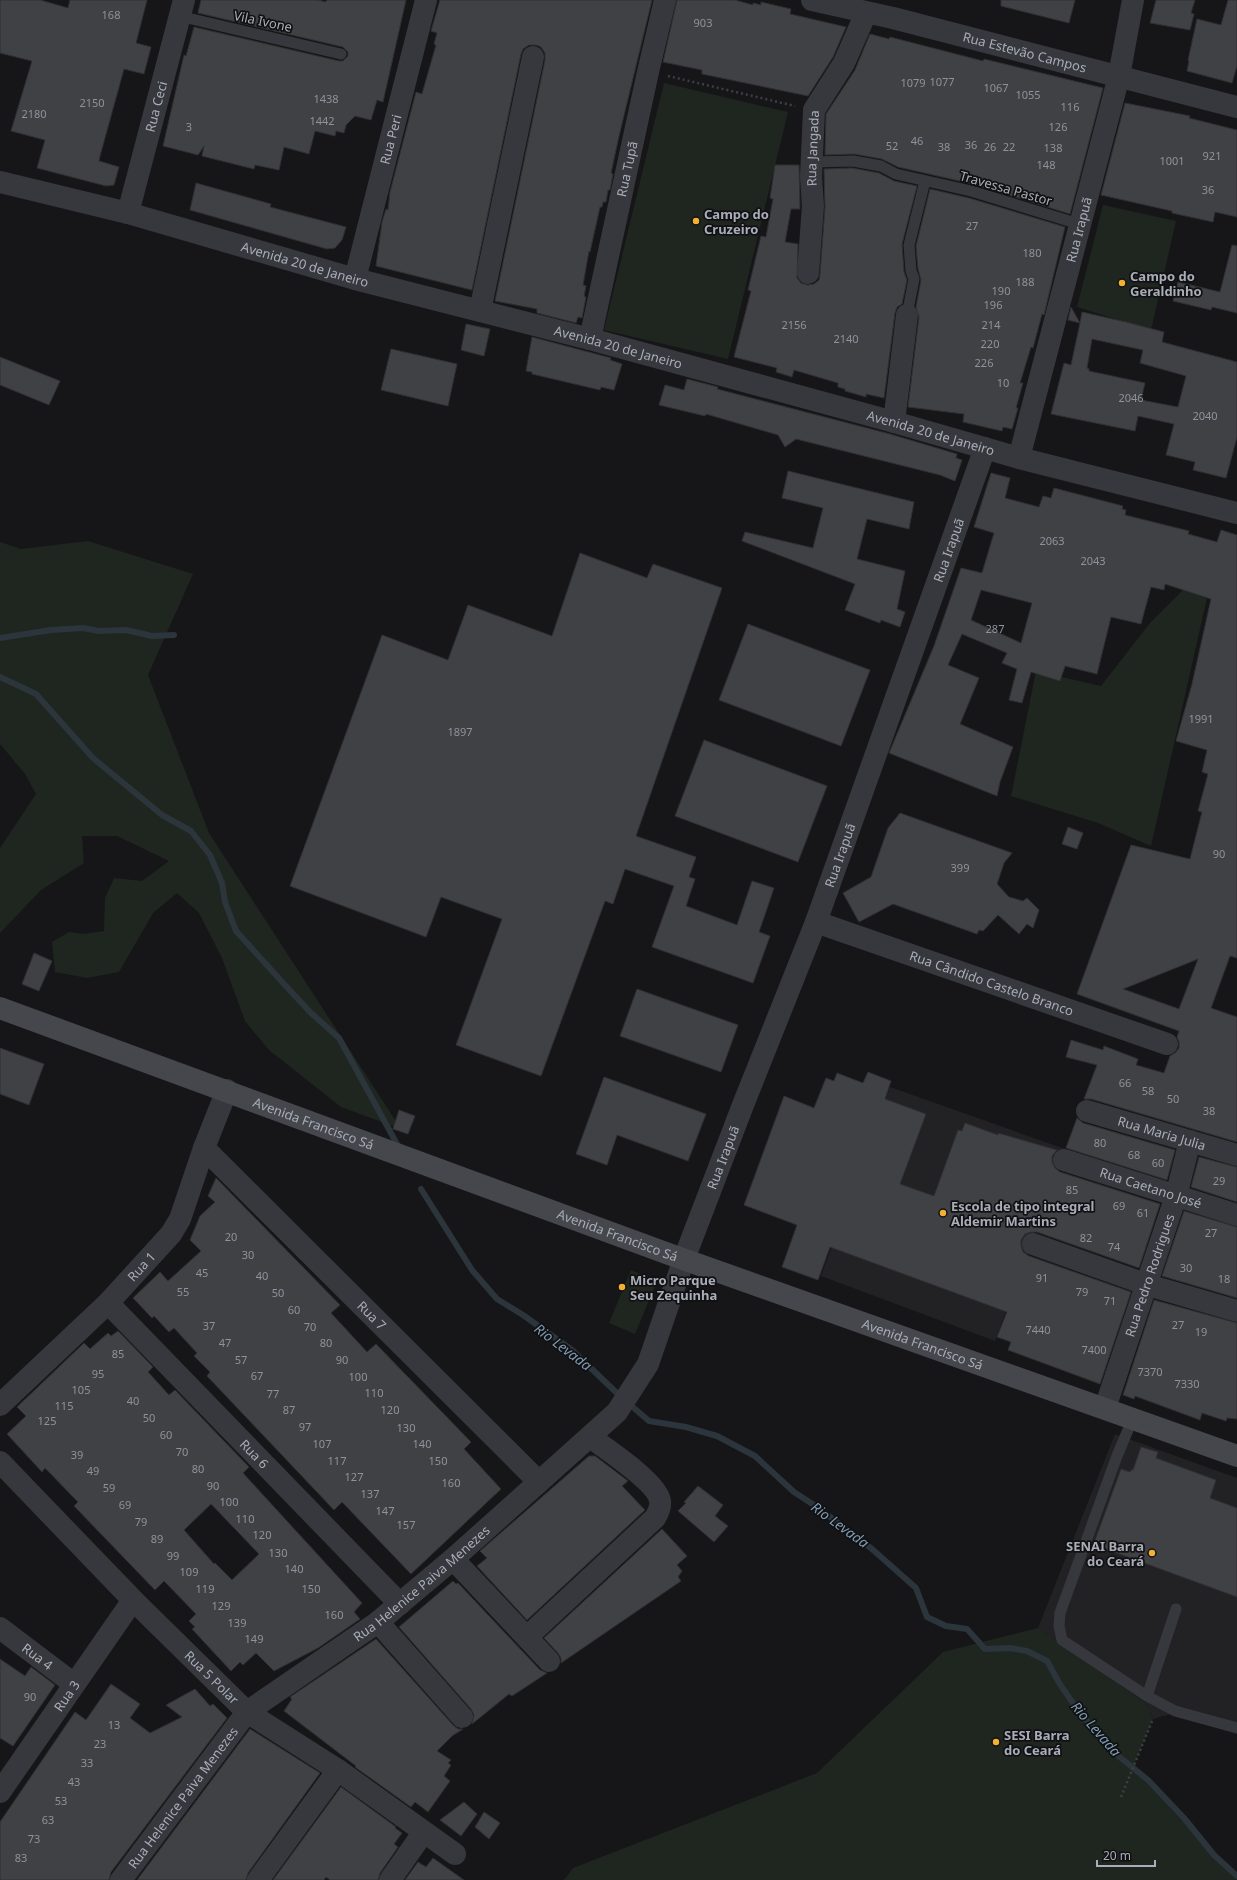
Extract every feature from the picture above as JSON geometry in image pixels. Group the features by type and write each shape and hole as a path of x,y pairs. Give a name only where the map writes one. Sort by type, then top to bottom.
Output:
{"main road":[{"name":"Avenida Francisco Sá","path":"0,1008 227,1090 684,1260 1237,1456"}],"street":[{"name":"Rua Peri","path":"355,279 426,0"},
{"name":"Rua Tupã","path":"590,339 665,0"},
{"name":"Rua Estevão Campos","path":"812,0 866,13 895,9 1119,76 1237,107"},
{"name":"Rua Irapuã","path":"1019,458 1079,224 1119,76 1133,0"},
{"name":"Rua Ceci","path":"128,213 182,8"},
{"name":"Rua Jangada","path":"808,273 813,206 812,162 814,110 844,63 866,13"},
{"path":"480,312 533,57"},
{"name":"Avenida 20 de Janeiro","path":"0,182 128,213 355,279 590,339 894,422 1019,458 1237,513"},
{"path":"894,422 908,315"},
{"name":"Rua Irapuã","path":"684,1260 743,1105 816,922 985,448"},
{"name":"Rua Cândido Castelo Branco","path":"816,922 1167,1044"},
{"name":"Rua 1","path":"0,1405 108,1303 171,1234 180,1219 204,1148 227,1090"},
{"name":"Rua Maria Julia","path":"1087,1110 1237,1155"},
{"name":"Rua Pedro Rodrigues","path":"1105,1408 1148,1285 1176,1196 1190,1140"},
{"name":"Rua 7","path":"204,1148 539,1482"},
{"name":"Rua Caetano José","path":"1064,1160 1237,1215"},
{"path":"1033,1244 1148,1285 1237,1311"},
{"name":"Rua Helenice Paiva Menezes","path":"121,1880 247,1712 378,1622 453,1559 617,1412 648,1364 684,1260"},
{"name":"Rua 6","path":"108,1303 400,1604"},
{"path":"528,1636 655,1518 660,1509 660,1500 653,1485 590,1437"},
{"name":"Rua 5 Polar","path":"0,1462 133,1600 247,1712 338,1770 455,1854"},
{"path":"453,1559 528,1636 549,1661"},
{"name":"Rua 3","path":"0,1792 133,1600"},
{"path":"378,1622 462,1717"},
{"name":"Rua 4","path":"0,1628 74,1684"},
{"path":"258,1880 338,1770"},
{"path":"390,1880 424,1833"}],"lane":[{"name":"Vila Ivone","path":"182,8 342,54"},
{"name":"Travessa Pastor","path":"812,162 854,161 880,166 896,174 972,191 1079,224"},
{"path":"908,315 914,279 911,271 909,245 925,180"},
{"path":"1133,1418 1117,1456 1060,1613 1059,1626 1062,1640 1147,1696 1175,1711 1237,1728"},
{"path":"1147,1696 1176,1608"}],"path":[{"path":"648,72 814,110"},
{"path":"1121,1797 1153,1719"}],"shaded area":[{"name":"Campo do Cruzeiro","path":"664,83 788,112 728,359 604,330"},
{"name":"Campo do Geraldinho","path":"1103,205 1176,221 1151,330 1077,307"},
{"path":"88,541 193,574 148,675 209,833 401,1129 341,1107 269,1050 245,1021 222,958 199,913 177,893 153,913 119,972 87,978 55,972 52,942 69,932 83,934 104,931 105,898 114,878 142,881 169,861 117,836 82,836 84,863 41,890 0,933 0,848 36,794 25,774 0,744 0,542 21,549"},
{"path":"1183,590 1207,598 1151,846 1098,823 1011,796 1036,671 1101,686 1150,623"},
{"name":"Escola de tipo integral Aldemir Martins","path":"890,1087 1065,1149 995,1341 821,1276"},
{"path":"631,1270 657,1281 635,1334 609,1323"},
{"name":"SENAI Barra do Ceará","path":"1115,1434 1237,1478 1237,1733 1171,1714 1153,1719 1145,1702 1038,1628"},
{"name":"SESI Barra do Ceará","path":"1038,1628 1145,1702 1153,1719 1133,1768 1173,1807 1237,1876 1237,1880 564,1880 573,1868 817,1773 943,1652"}],"building":[{"path":"0,0 40,0 68,8 70,0 147,0 136,43 151,47 144,74 124,69 99,161 119,167 114,185 106,186 37,168 45,140 11,131 32,61 0,53"},
{"path":"201,0 318,0 326,2 327,0 406,0 383,102 377,100 371,120 355,116 346,125 344,133 336,131 335,136 315,131 309,154 284,147 279,170 255,165 254,169 202,156 204,146 198,155 163,146 184,55 186,56 194,27 339,61 343,61 348,56 348,52 343,47 198,13"},
{"path":"440,0 652,0 619,136 611,173 613,174 610,190 608,190 606,202 603,202 602,207 600,207 590,252 589,251 583,285 586,286 584,296 586,297 582,318 578,317 576,323 537,313 537,309 495,301 545,60 545,53 541,47 536,45 529,45 523,49 521,54 472,290 376,266 382,222 386,209 388,210 390,192 416,92 422,94 436,45 434,44 437,33 431,31"},
{"path":"677,0 735,0 753,5 753,3 761,5 761,2 791,9 790,14 846,27 833,57 808,96 702,74 702,70 663,62"},
{"path":"1001,0 1075,0 1069,23 1001,6"},
{"path":"1156,0 1195,0 1191,13 1194,14 1190,30 1150,23"},
{"path":"1228,0 1237,0 1237,66 1232,83 1187,71 1197,19 1221,25"},
{"path":"870,34 889,39 890,37 983,61 984,59 1103,88 1070,214 973,184 898,167 882,159 854,154 825,155 826,114 855,70"},
{"path":"1125,103 1190,116 1189,118 1237,130 1237,217 1215,212 1213,222 1101,195"},
{"path":"775,165 799,165 800,209 791,209 785,242 798,244 797,278 801,283 807,285 814,284 819,280 820,274 825,207 824,169 852,168 879,173 894,181 917,186 902,244 904,272 907,280 902,304 897,307 895,313 884,398 866,394 866,397 845,391 845,389 838,387 838,383 794,370 792,377 776,372 777,368 734,357 751,291 748,290 761,236 766,237 773,199 770,198"},
{"path":"196,183 271,204 270,207 346,227 342,240 335,248 327,249 190,210"},
{"path":"930,189 969,198 1065,227 1044,315 1042,314 1033,348 1031,347 1020,383 1023,383 1012,429 1003,427 1002,431 963,422 964,414 908,407 919,317 916,307 921,280 918,269 916,246"},
{"path":"1232,245 1237,246 1237,313 1212,307 1211,310 1173,301 1178,282 1220,292"},
{"path":"1071,307 1080,323 1068,320"},
{"path":"1082,312 1164,332 1162,342 1237,362 1237,437 1226,478 1193,470 1195,462 1166,455 1174,424 1138,416 1135,431 1051,414 1064,363 1071,365","holes":["1092,339 1143,350 1140,363 1186,376 1178,407 1141,400 1145,383 1089,371 1087,368"]},
{"path":"466,324 490,329 484,356 461,350"},
{"path":"532,337 611,358 610,360 622,364 614,390 601,387 600,390 532,374 532,372 526,371"},
{"path":"391,349 457,364 448,406 381,390"},
{"path":"0,357 60,381 49,405 0,385"},
{"path":"687,379 718,387 717,389 890,434 957,454 956,458 962,460 955,481 940,475 796,439 785,447 778,435 706,414 705,416 659,405 665,385 684,390"},
{"path":"788,471 914,502 909,529 867,519 857,559 905,571 897,609 905,612 900,627 881,620 880,623 845,610 855,584 742,541 745,532 813,548 823,508 782,498"},
{"path":"991,473 1010,478 1005,498 1039,507 1043,496 1051,498 1054,488 1123,506 1122,509 1126,510 1125,515 1189,531 1188,534 1217,542 1221,530 1237,535 1237,958 1230,956 1211,1008 1237,1017 1237,1142 1091,1099 1084,1099 1097,1065 1066,1057 1071,1040 1103,1050 1104,1046 1138,1059 1136,1065 1164,1073 1170,1056 1179,1048 1177,1037 1179,1031 1077,994 1131,845 1190,859 1202,812 1198,811 1208,774 1202,772 1207,750 1176,741 1192,684 1211,599 1165,584 1164,590 1151,587 1141,624 1111,617 1097,674 1065,666 1060,681 1031,672 1022,703 1009,700 1017,669 1002,663 1007,653 962,634 948,665 979,678 960,724 1013,747 1000,782 997,796 889,753 934,646 961,568 982,573 994,533 974,527","holes":["981,590 1032,603 1021,643 971,620","1198,959 1179,1009 1123,989"]},
{"path":"580,553 647,578 653,564 722,588 636,836 696,857 689,877 695,879 686,906 737,925 752,881 774,888 759,932 770,936 753,983 652,947 674,886 625,869 613,904 605,901 541,1076 456,1045 502,919 441,897 426,937 290,886 382,635 448,660 468,605 552,636"},
{"path":"748,624 870,670 841,746 719,700"},
{"path":"704,740 827,786 798,862 675,816"},
{"path":"900,813 1012,853 1004,863 997,884 1009,897 1023,901 1027,898 1039,910 1033,928 1027,924 1019,934 998,915 983,931 979,930 977,934 893,904 859,922 843,893 871,877 888,828"},
{"path":"1068,827 1083,833 1077,849 1062,844"},
{"path":"34,953 52,961 39,991 22,984"},
{"path":"637,989 738,1025 721,1072 620,1036"},
{"path":"0,1048 44,1064 29,1105 0,1094"},
{"path":"868,1072 891,1081 885,1099 926,1114 900,1184 934,1196 958,1130 962,1131 965,1123 998,1135 998,1133 1057,1150 1052,1156 1052,1162 1055,1168 1060,1172 1160,1204 1139,1268 1037,1232 1025,1234 1021,1240 1023,1252 1029,1256 1131,1292 1100,1384 1008,1350 1011,1342 997,1337 1007,1312 830,1247 818,1280 782,1267 797,1225 744,1205 784,1096 814,1108 826,1078 834,1081 837,1073 863,1083"},
{"path":"604,1077 706,1114 688,1161 617,1135 607,1165 576,1154"},
{"path":"399,1110 415,1116 408,1134 393,1129"},
{"path":"1077,1118 1083,1123 1175,1150 1167,1180 1066,1148"},
{"path":"1199,1157 1237,1167 1237,1202 1191,1187"},
{"path":"216,1178 340,1305 331,1313 367,1352 376,1344 471,1442 464,1449 501,1489 411,1574 342,1502 334,1510 207,1376 210,1372 194,1356 197,1353 174,1328 169,1332 154,1316 152,1318 133,1298 160,1272 168,1281 201,1251 190,1240 200,1216 215,1202 208,1196"},
{"path":"1184,1211 1237,1227 1237,1298 1162,1276"},
{"path":"1154,1300 1237,1323 1237,1419 1227,1418 1226,1421 1202,1413 1200,1420 1135,1396 1134,1399 1123,1395"},
{"path":"118,1331 153,1367 148,1372 169,1395 175,1390 249,1467 243,1473 362,1603 354,1612 360,1619 318,1648 274,1671 256,1653 243,1665 240,1662 231,1671 192,1629 195,1627 189,1621 196,1614 164,1581 155,1590 74,1506 78,1502 45,1468 42,1472 7,1434 26,1416 17,1407 84,1343 90,1349 108,1333 111,1336","holes":["211,1504 259,1554 232,1580 215,1563 214,1564 184,1530"]},
{"path":"1141,1447 1158,1452 1156,1458 1216,1480 1210,1498 1237,1508 1237,1597 1103,1548 1104,1546 1094,1543 1121,1469 1130,1472 1133,1470"},
{"path":"589,1456 595,1456 628,1481 622,1486 645,1510 527,1620 477,1566 487,1558 480,1551"},
{"path":"698,1486 723,1505 715,1516 728,1526 714,1542 678,1511 686,1503 684,1502"},
{"path":"662,1529 687,1556 677,1565 682,1571 678,1577 681,1581 561,1663 561,1658 558,1653 544,1638"},
{"path":"453,1581 456,1584 458,1583 540,1670 547,1673 512,1696 509,1694 472,1724 474,1715 471,1709 399,1627"},
{"path":"376,1639 453,1725 458,1729 463,1729 452,1736 437,1751 451,1760 448,1763 451,1765 444,1776 450,1781 428,1812 415,1802 411,1807 355,1767 356,1766 284,1711 292,1699 290,1697"},
{"path":"0,1659 25,1676 31,1667 55,1685 13,1746 0,1738"},
{"path":"111,1684 140,1704 130,1718 150,1733 182,1717 166,1705 195,1689 210,1706 213,1704 227,1718 111,1872 109,1880 0,1880 0,1822 75,1712 86,1720"},
{"path":"250,1729 320,1773 248,1873 246,1880 137,1880"},
{"path":"341,1787 402,1833 394,1844 398,1847 380,1873 378,1880 330,1880 326,1877 324,1880 273,1880"},
{"path":"464,1802 477,1814 461,1836 440,1820"},
{"path":"484,1812 500,1823 489,1839 475,1827"},
{"path":"433,1858 464,1880 405,1880 418,1862 426,1867"}],"waterway":[{"path":"0,638 51,630 83,628 99,631 126,630 152,636 174,635"},
{"path":"0,677 36,694 93,758 162,815 191,831 210,855 222,883 225,902 236,931 311,1013 339,1038 398,1146"},
{"name":"Rio Levada","path":"421,1189 472,1270 497,1299 523,1315 572,1350 621,1397"},
{"name":"Rio Levada","path":"628,1403 649,1421 686,1427 717,1436 755,1456 794,1492 817,1507 872,1549 916,1588 927,1617 946,1626 967,1629 985,1649 1010,1648 1027,1651 1047,1661 1061,1686 1080,1713 1116,1754 1148,1780 1184,1818 1214,1855 1237,1876"}],"place":[{"name":"Campo do Cruzeiro","path":"696,221"},
{"name":"Campo do Geraldinho","path":"1122,283"},
{"name":"Escola de tipo integral Aldemir Martins","path":"943,1213"},
{"name":"Micro Parque Seu Zequinha","path":"622,1287"},
{"name":"SENAI Barra do Ceará","path":"1152,1553"},
{"name":"SESI Barra do Ceará","path":"996,1742"}]}
